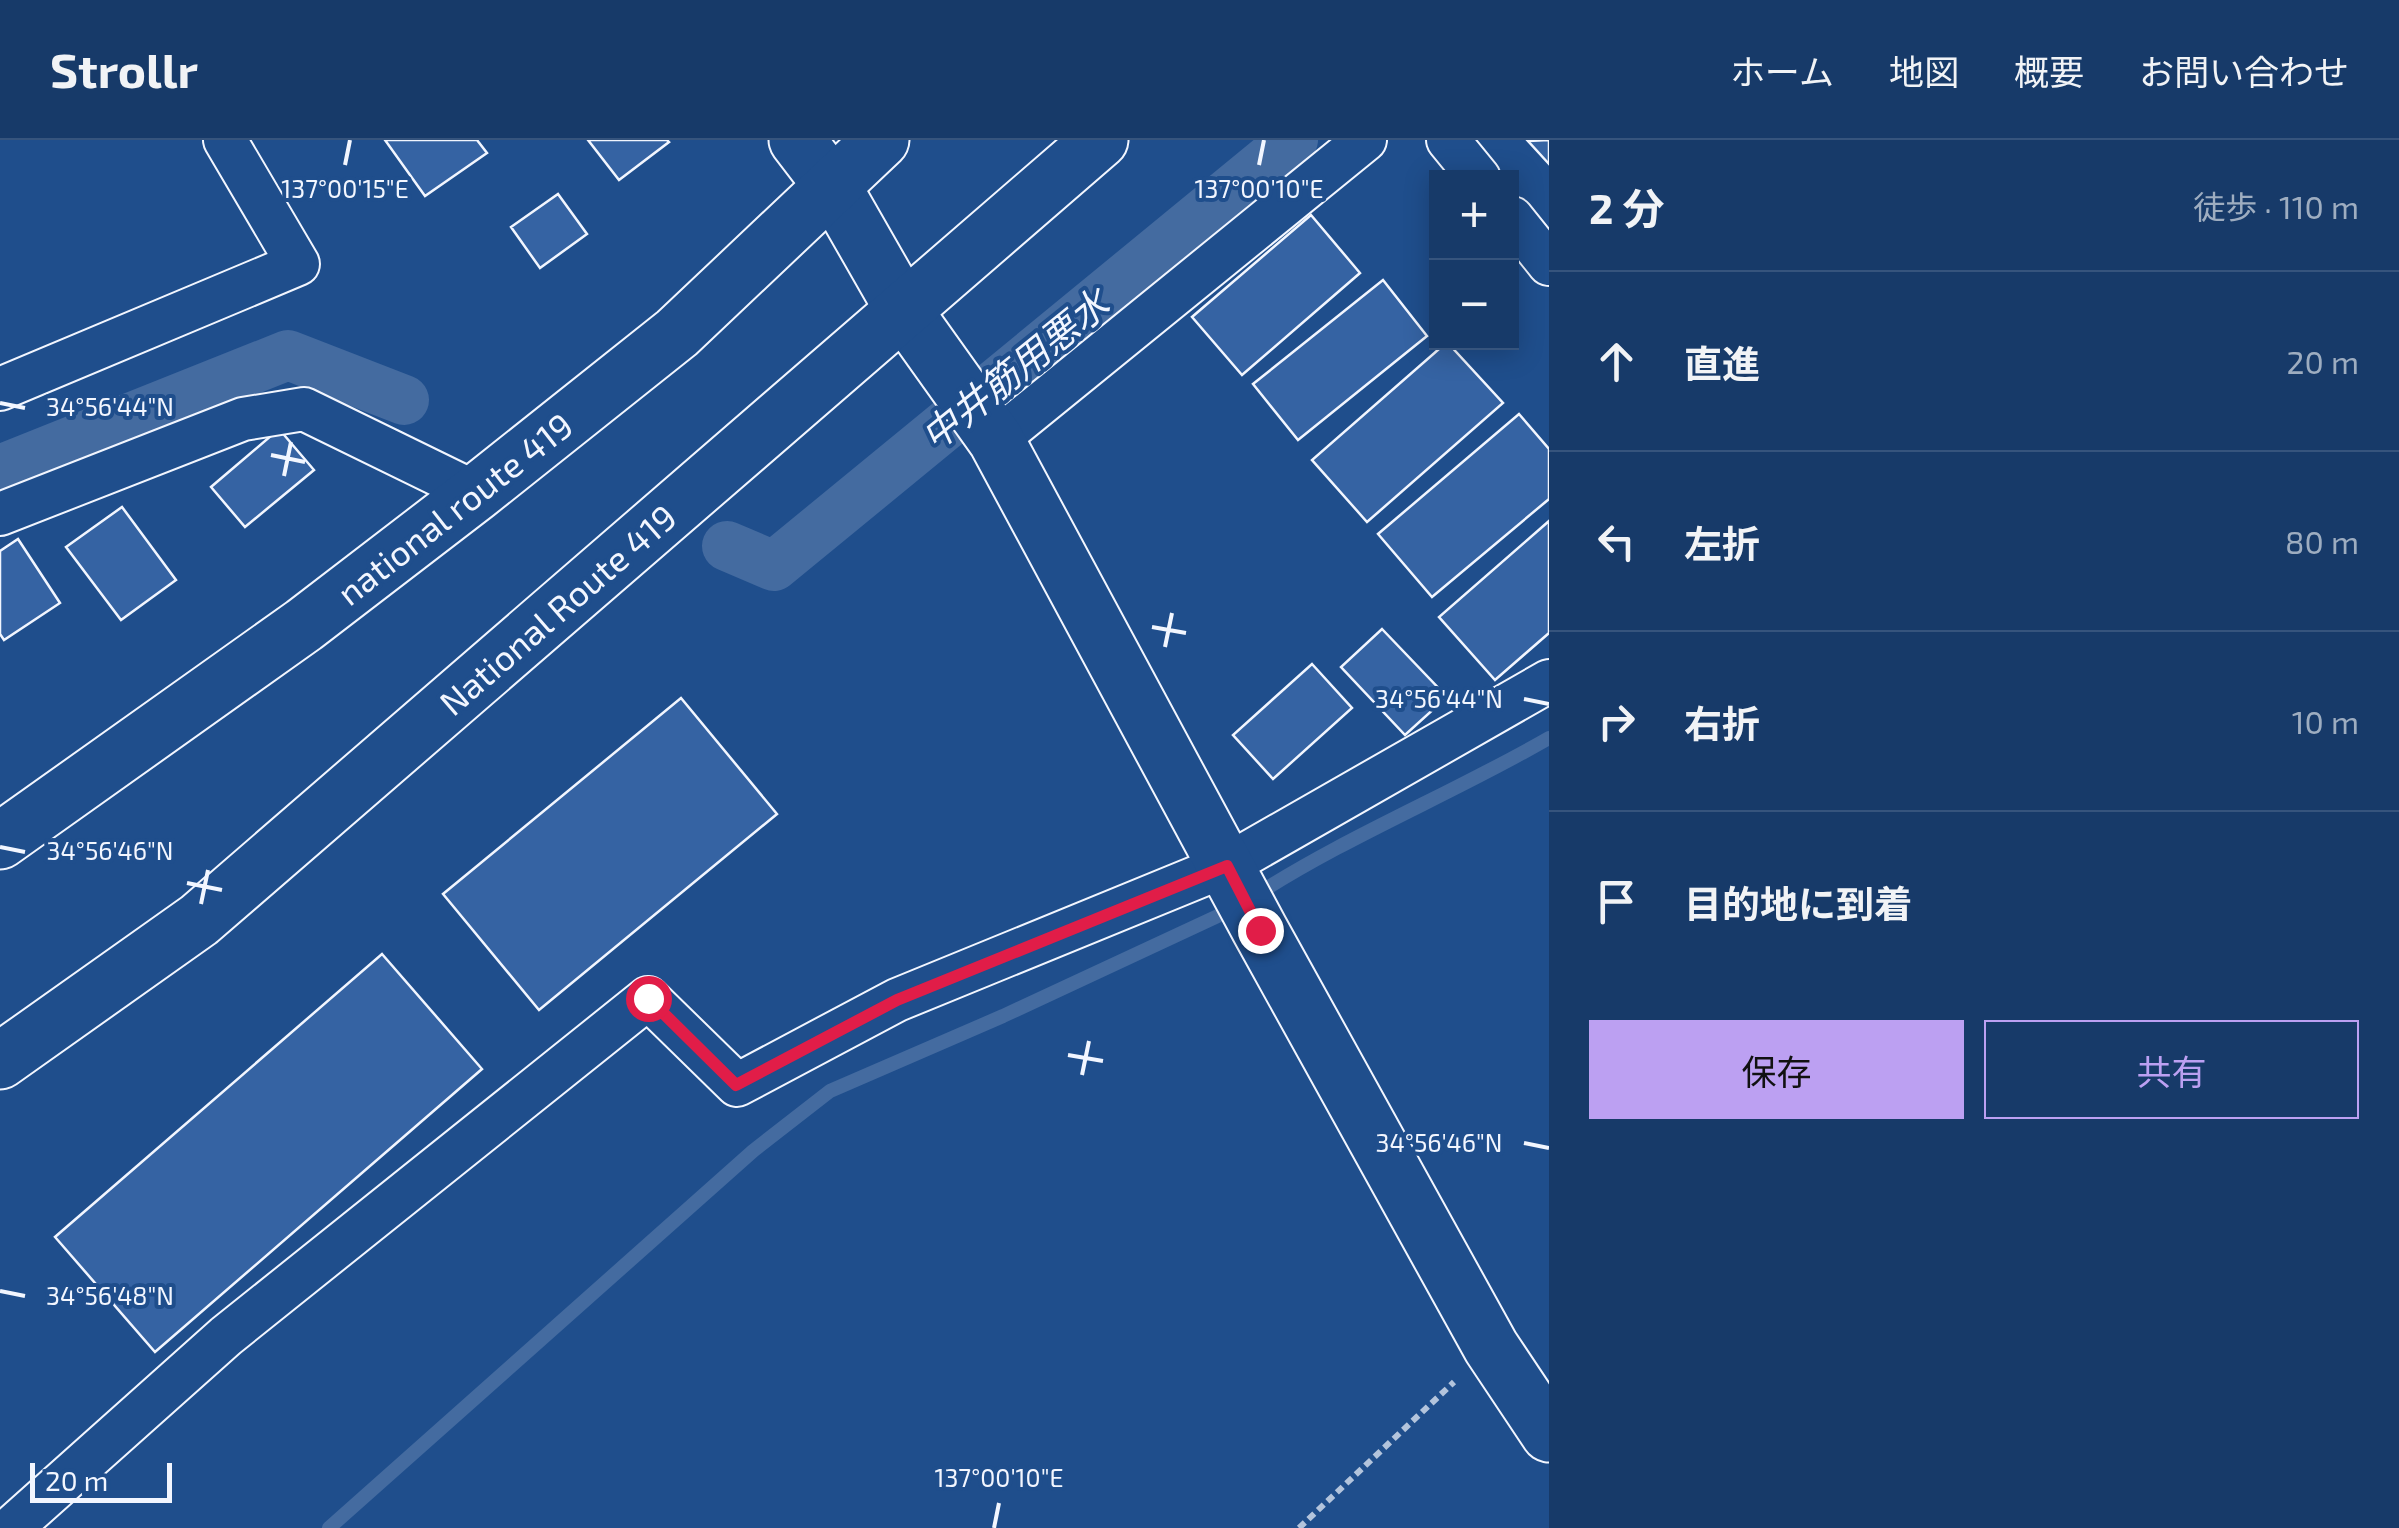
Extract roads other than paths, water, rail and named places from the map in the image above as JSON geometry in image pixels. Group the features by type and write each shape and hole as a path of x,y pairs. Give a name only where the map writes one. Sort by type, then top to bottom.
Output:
{"main road":[{"path":"797,140 833,187 904,311 996,440 1491,1347 1549,1434"},
{"name":"national route 419","path":"0,841 304,624 476,493 678,332 880,140"},
{"name":"National Route 419","path":"0,1061 199,920 1100,140"}],"street":[{"path":"6,375 298,264 225,140"},
{"path":"996,440 1365,140"},
{"path":"1448,140 1472,170"},
{"path":"1519,227 1549,264"},
{"path":"0,514 243,419 304,410 476,493"},
{"path":"11,1528 226,1336 648,998 736,1085 897,1000 1242,895 1549,682"}],"waterway":[{"name":"中井筋用悪水","path":"727,546 774,566 1293,140"},
{"name":"中井筋用悪水","path":"0,470 288,355 404,400"},
{"path":"1253,897 1325,854 1549,738"},
{"path":"329,1528 753,1151 830,1091 1235,908"}]}
